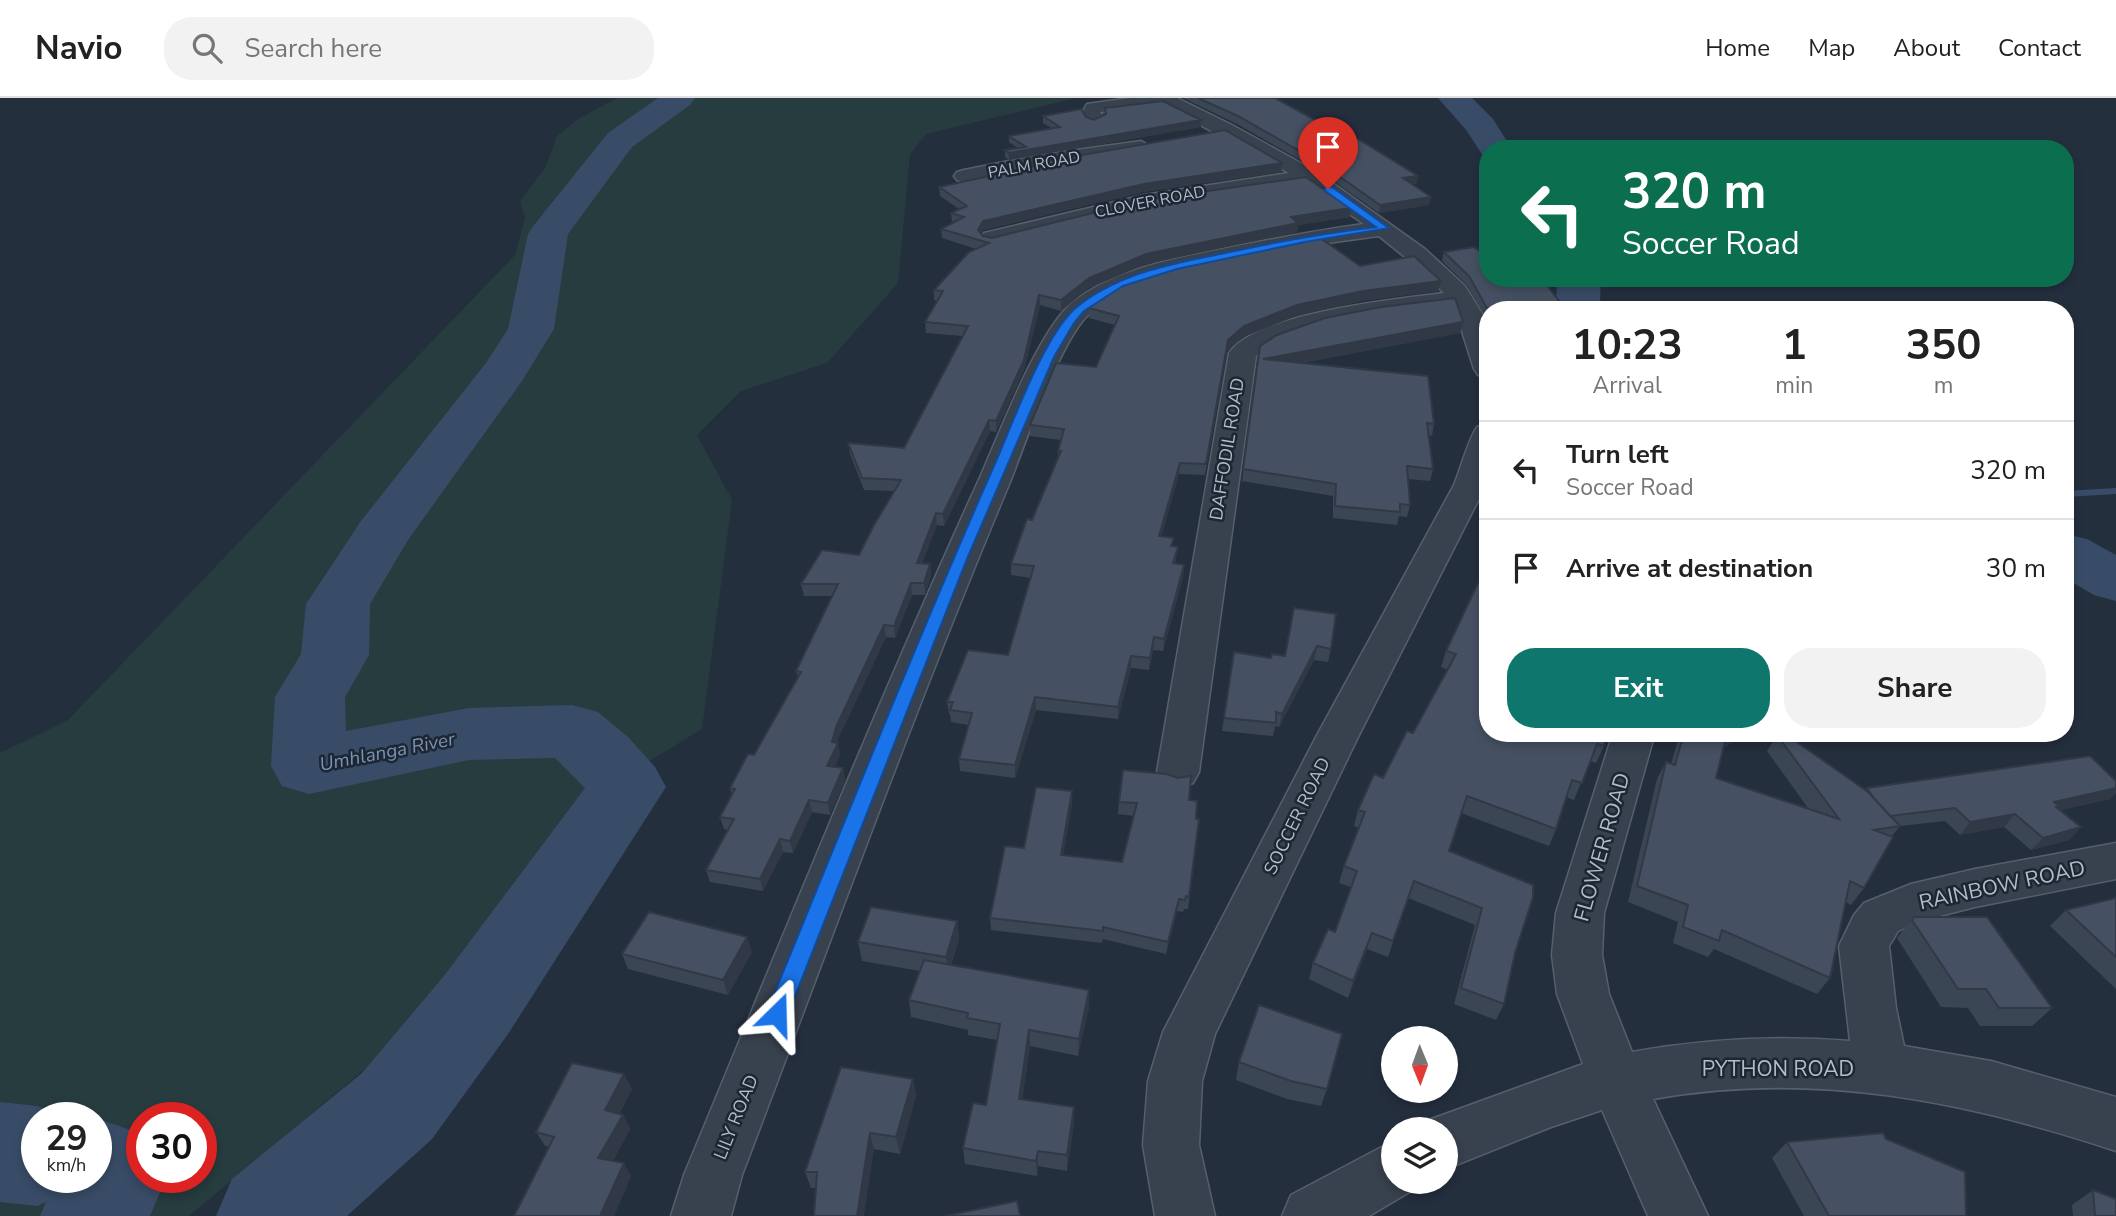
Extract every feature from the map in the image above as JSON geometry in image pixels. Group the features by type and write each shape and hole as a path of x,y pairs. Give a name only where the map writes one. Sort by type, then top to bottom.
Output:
{"street":[{"path":"1095,118 1091,113 1093,108 1164,98 1229,130 1310,176 1417,254 1461,298 1479,339"},
{"path":"1195,137 1229,130"},
{"name":"PALM ROAD","path":"964,176 1040,161 1157,144"},
{"name":"CLOVER ROAD","path":"992,238 1143,201 1310,176"},
{"name":"LILY ROAD","path":"701,1216 713,1175 960,559 1048,357 1070,321 1080,309 1119,284 1174,266 1305,239 1384,228"},
{"name":"DAFFODIL ROAD","path":"1178,772 1243,353 1256,342 1333,318 1461,298"},
{"name":"SOCCER ROAD","path":"1185,1216 1171,1145 1175,1080 1189,1032 1336,737 1471,518 1479,474"},
{"name":"FLOWER ROAD","path":"1631,742 1580,913 1577,955 1583,994 1616,1081 1678,1216"},
{"name":"RAINBOW ROAD","path":"1882,1070 1870,1008 1864,946 1881,917 1911,904 1975,888 2116,861"},
{"name":"PYTHON ROAD","path":"1458,1136 1544,1102 1616,1081 1706,1067 1814,1065 1882,1070 1973,1083 2116,1124"},
{"path":"1312,1216 1381,1177"}],"green space":[{"path":"617,98 1076,98 926,134 910,154 898,283 827,363 741,391 697,435 732,500 702,729 610,785 403,1037 217,1193 217,1102 126,1102 126,1193 216,1193 189,1216 0,1216 0,753 68,720 515,255 525,218 520,202 546,166 557,136 580,118"}],"building":[{"path":"1198,98 1275,98 1341,134 1358,139 1418,176 1403,178 1431,197 1380,205 1319,162 1238,116"},
{"path":"1163,101 1201,120 1009,153 1005,150 1026,147 1009,136 1060,127 1043,116 1081,109 1086,117 1094,120 1106,114 1105,108"},
{"path":"1225,130 1282,163 1144,184 983,221 978,230 983,236 992,238 1145,200 1306,177 1351,208 1291,217 1298,223 1146,254 1089,278 1061,300 1039,295 1024,360 996,421 989,420 943,514 936,513 917,563 930,564 924,583 911,583 894,626 884,625 836,727 832,742 838,743 827,766 843,768 828,803 809,800 790,841 780,839 760,879 706,870 734,819 720,817 735,789 730,788 748,754 754,755 801,672 796,671 838,584 801,584 822,550 859,555 901,480 862,478 848,443 904,448 968,326 925,322 943,291 934,290 969,252 989,243 941,229 964,217 951,213 967,206 939,187 1035,166 1031,164"},
{"path":"1319,237 1360,266 1414,256 1441,281 1363,291 1297,305 1244,326 1228,340 1206,464 1180,463 1159,536 1174,538 1171,546 1178,547 1173,563 1184,565 1164,639 1154,637 1150,658 1131,656 1118,707 1035,697 1015,765 959,759 972,713 950,710 953,702 947,702 968,650 1008,655 1034,566 1011,564 1027,519 1032,520 1061,451 1058,451 1064,429 1030,425 1056,363 1096,367 1119,316 1089,308 1116,289 1148,275 1228,253"},
{"path":"1474,247 1479,251 1479,287 1548,287 1559,301 1483,301 1469,276 1444,252"},
{"path":"1455,298 1463,322 1263,359 1428,376 1434,424 1427,423 1433,469 1407,466 1410,505 1400,504 1400,512 1335,506 1336,484 1243,469 1260,346 1277,335 1325,318 1381,307"},
{"path":"1479,581 1479,742 1605,742 1604,746 1597,744 1582,783 1572,780 1556,829 1467,796 1449,851 1533,885 1533,897 1515,953 1504,1004 1461,988 1482,908 1414,881 1393,941 1372,933 1353,981 1313,963 1328,929 1335,932 1357,871 1344,866 1365,812 1358,810 1374,774 1383,778 1407,731 1413,733 1456,654 1446,651"},
{"path":"1294,608 1336,614 1331,649 1317,646 1282,714 1276,712 1276,723 1224,718 1234,652 1271,658 1272,654 1285,656"},
{"path":"1681,742 1725,742 1716,778 1839,819 1782,742 1797,742 1868,792 1900,826 1874,830 1893,837 1864,888 1850,881 1830,978 1722,930 1719,941 1683,927 1688,905 1637,886 1666,762 1675,765"},
{"path":"2090,756 2116,781 2116,788 2054,802 2059,806 2056,807 2081,827 2043,838 2015,814 1970,822 1955,808 1890,816 1867,788"},
{"path":"1123,770 1166,774 1178,778 1191,776 1189,800 1197,801 1196,819 1199,819 1189,897 1186,896 1185,900 1179,899 1168,942 1103,927 1103,931 990,918 1005,846 1024,848 1036,787 1072,791 1061,855 1122,862 1137,803 1119,802"},
{"path":"2116,898 2116,957 2066,910"},
{"path":"871,907 957,921 946,957 858,942"},
{"path":"649,912 747,937 723,980 622,954"},
{"path":"1914,917 1987,917 2052,1008 1999,1008 1986,989 1958,989 1912,920"},
{"path":"924,960 1089,990 1079,1039 1029,1030 1019,1099 1074,1107 1067,1155 1038,1151 1036,1161 963,1148 973,1103 986,1105 1000,1024 967,1018 968,1013 909,1000"},
{"path":"1259,1005 1342,1034 1327,1089 1291,1081 1239,1062"},
{"path":"572,1063 624,1074 605,1110 623,1115 598,1158 624,1163 600,1216 514,1216 554,1137 536,1132"},
{"path":"841,1067 913,1079 896,1137 870,1133 857,1216 814,1216 817,1172 805,1172"},
{"path":"1883,1133 1886,1139 1965,1172 1966,1216 1829,1216 1787,1142"},
{"path":"2093,1190 2116,1199 2116,1216 2095,1216"},
{"path":"1017,1201 1020,1216 945,1216"}],"waterway":[{"name":"Umhlanga River","path":"269,1216 397,1106 476,1005 628,787 602,756 572,731 469,734 309,766 310,697 335,655 338,604 382,534 505,371 531,329 548,234 620,140 679,98"},
{"name":"Umhlanga River","path":"1454,98 1481,126 1490,140"},
{"name":"Umhlanga River","path":"1578,301 1579,287"},
{"path":"2074,493 2116,491"},
{"name":"Umhlanga River","path":"2074,557 2116,581"},
{"name":"Umhlanga River","path":"0,1152 21,1154"},
{"name":"Umhlanga River","path":"112,1174 116,1175 112,1182"},
{"name":"Umhlanga River","path":"93,1216 106,1193"}],"route":[{"path":"777,1014 960,559 1048,357 1070,321 1080,309 1119,284 1174,266 1305,239 1384,228 1328,189"}]}
